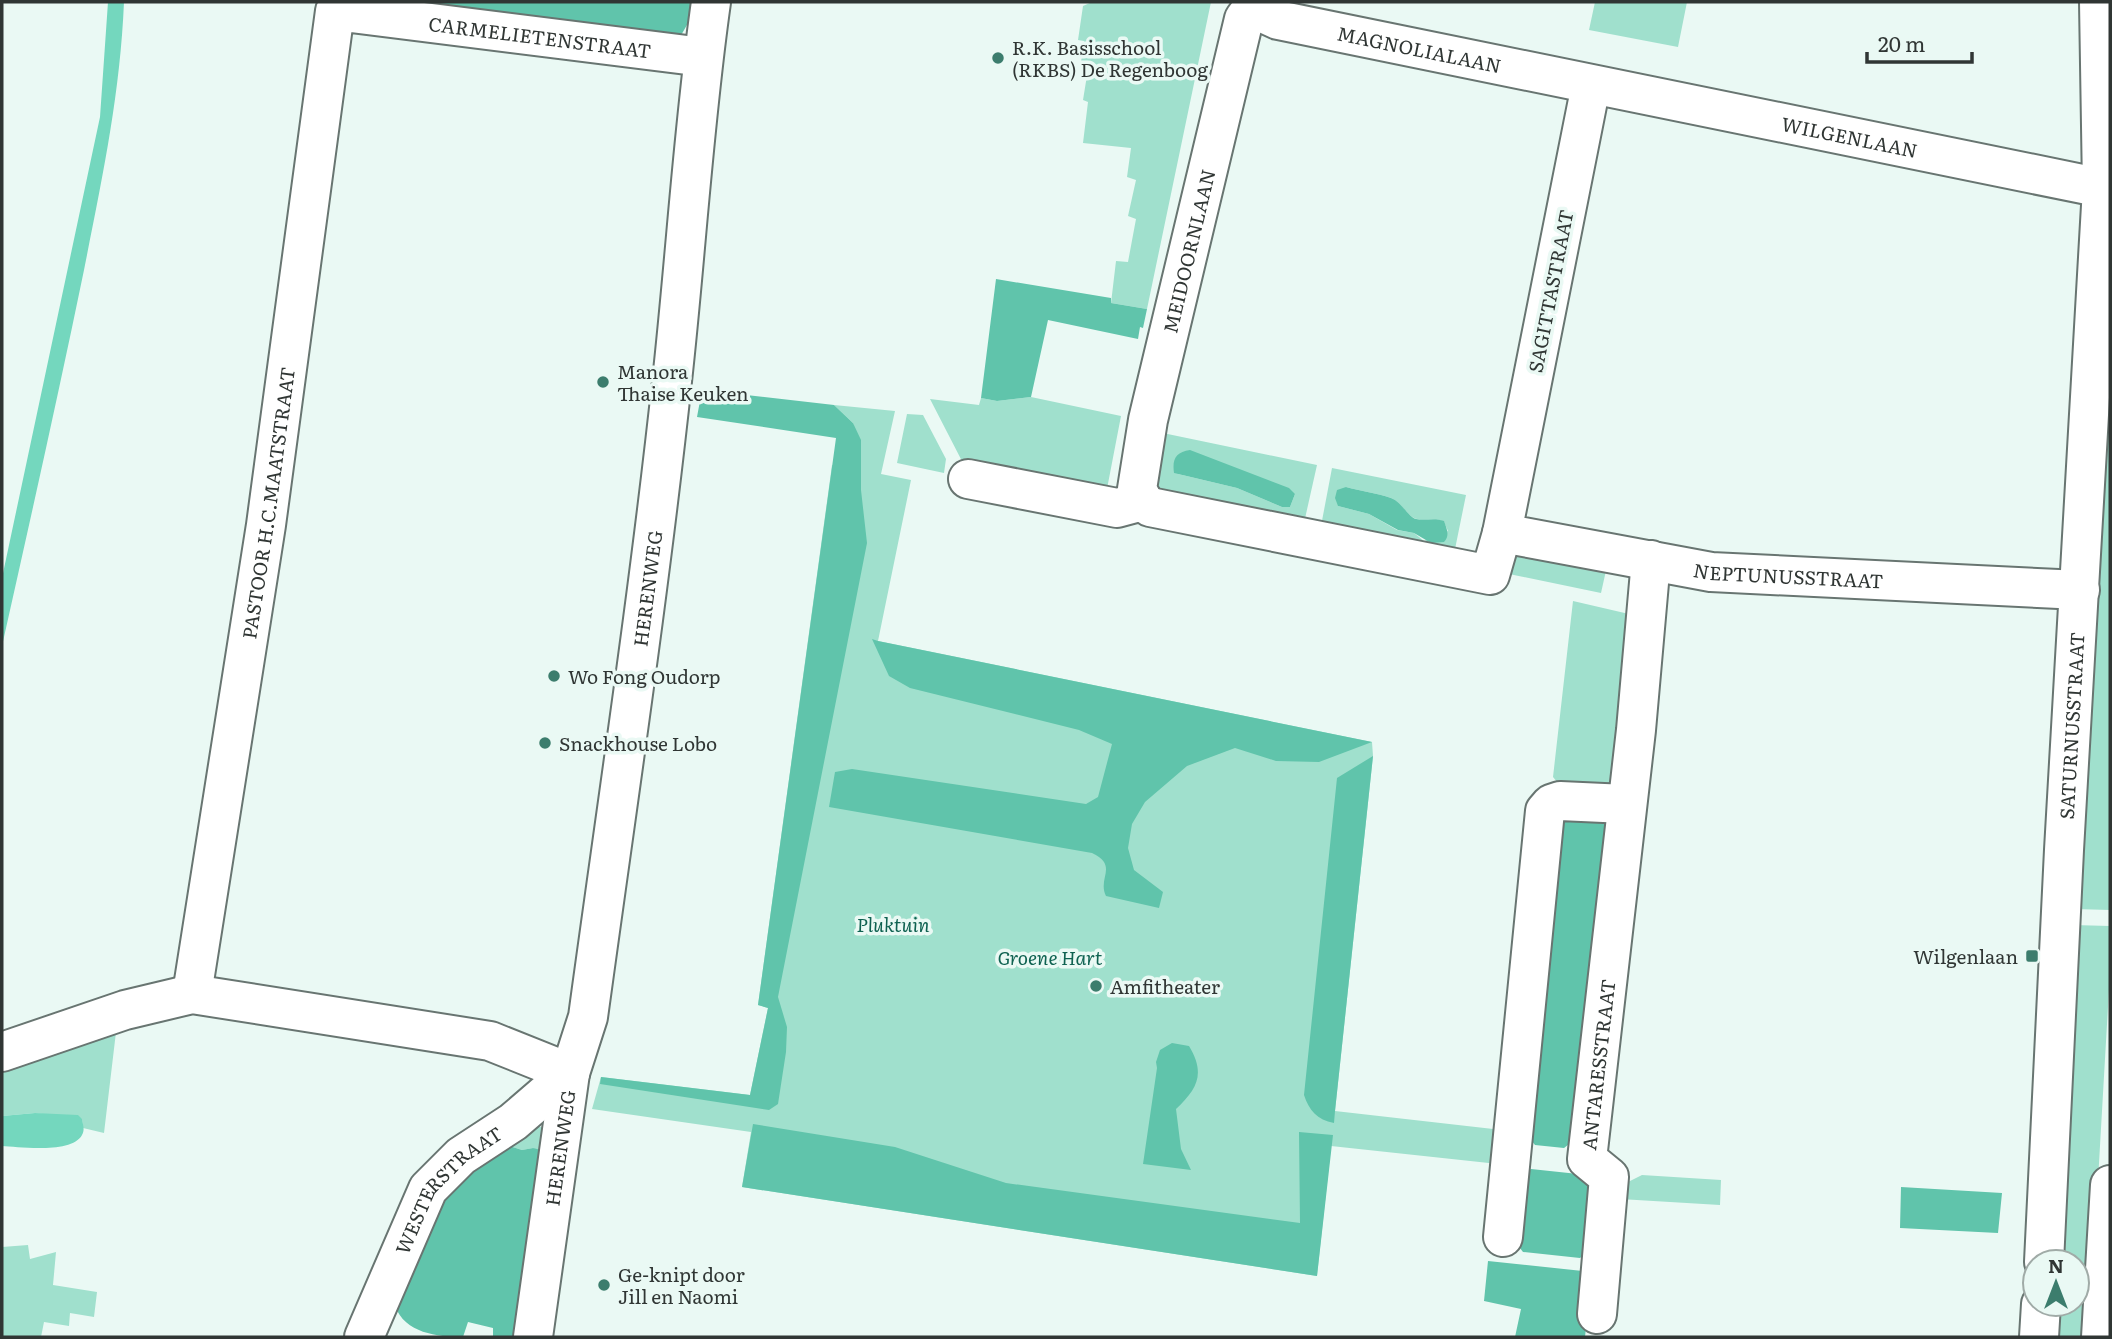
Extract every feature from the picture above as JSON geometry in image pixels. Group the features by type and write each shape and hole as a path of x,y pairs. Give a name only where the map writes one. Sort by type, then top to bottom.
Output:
{"street":[{"name":"HERENWEG","path":"533,1337 570,1073 588,1017 646,596 673,368 710,2"},
{"name":"SATURNUSSTRAAT","path":"2045,1248 2080,590 2106,188 2099,2"},
{"name":"MAGNOLIALAAN","path":"1251,5 1278,20 1591,85"},
{"name":"MEIDOORNLAAN","path":"1143,501 1136,489 1148,420 1244,19 1251,5"},
{"name":"CARMELIETENSTRAAT","path":"335,11 703,57"},
{"name":"PASTOOR H.C.MAATSTRAAT","path":"192,994 266,525 335,11"},
{"name":"WILGENLAAN","path":"1591,85 2106,188"},
{"name":"SAGITTASTRAAT","path":"1505,515 1591,85"},
{"path":"968,479 1118,508 1143,501 1150,507 1490,575 1505,515"},
{"name":"NEPTUNUSSTRAAT","path":"1505,515 1651,560 1711,572 2080,590"},
{"name":"ANTARESSTRAAT","path":"1597,1314 1609,1177 1587,1158 1636,730 1651,560"},
{"path":"1503,1237 1545,811 1551,804 1560,802 1626,804"},
{"path":"2,1052 125,1010 192,994 490,1041 570,1073"},
{"name":"WESTERSTRAAT","path":"377,1334 428,1189 461,1156 513,1122 570,1073"},
{"path":"2101,1337 2110,1185"},
{"path":"2039,1337 2040,1318"}],"green space":[{"path":"1092,2 1211,2 1147,309 1111,303 1116,261 1128,262 1136,219 1128,216 1136,180 1127,177 1131,148 1083,143 1088,102 1083,100 1089,63 1081,62 1084,41 1078,40 1083,6"},
{"path":"1595,2 1687,2 1678,47 1589,30"},
{"path":"2110,250 2110,910 2074,909"},
{"path":"1031,397 1121,416 1106,494 964,465 930,399 979,405 981,398 997,401"},
{"name":"Groene Hart","path":"834,405 895,411 881,474 911,480 878,641 1372,742 1373,756 1335,1111 1502,1130 1498,1164 1331,1146 1317,1276 742,1187 751,1132 592,1109 601,1077 750,1095 768,1008 758,1005 832,465 860,470 853,423"},
{"path":"907,414 923,415 946,459 944,473 897,463"},
{"path":"1158,432 1317,465 1304,523 1159,491 1153,483","holes":["1174,473 1295,494 1290,507 1282,507 1237,488"]},
{"path":"1332,468 1466,495 1454,554 1321,526","holes":["1346,487 1391,498 1413,518 1444,522 1448,531 1424,541 1414,533 1397,530 1369,514 1338,506"]},
{"path":"1515,546 1607,566 1601,593 1509,574"},
{"path":"1573,601 1629,614 1610,793 1562,788 1553,777"},
{"path":"2073,925 2110,926 2110,972 2091,1302 2091,1248 2056,1248"},
{"path":"116,1032 104,1133 83,1128 82,1119 35,1113 2,1116 2,1068"},
{"path":"537,1126 544,1128 544,1160 533,1148 522,1150 503,1144"},
{"path":"1642,1175 1721,1180 1720,1205 1620,1199 1628,1182"},
{"path":"28,1245 30,1259 56,1252 53,1285 97,1292 94,1317 70,1313 69,1326 44,1322 41,1337 2,1337 2,1247"},
{"path":"2052,1318 2090,1318 2089,1337 2051,1337"}],"shaded area":[{"path":"108,2 124,2 119,71 109,137 74,317 2,646 2,578 100,117"},
{"path":"418,2 693,2 691,18 680,37 660,37"},
{"path":"996,279 1111,298 1111,303 1147,309 1143,328 1140,327 1138,339 1048,320 1031,397 997,401 981,398"},
{"path":"702,390 834,405 853,423 861,440 861,490 867,543 778,997 787,1027 786,1052 778,1104 769,1110 600,1084 601,1077 750,1095 768,1008 758,1005 836,438 697,417"},
{"path":"1190,450 1289,488 1295,494 1290,507 1282,507 1237,488 1174,473 1176,457 1181,452"},
{"path":"1346,487 1391,498 1416,519 1444,521 1446,540 1431,543 1414,533 1398,530 1369,514 1338,506 1335,498 1337,490"},
{"path":"872,639 1372,742 1319,762 1276,761 1235,748 1187,766 1145,802 1132,824 1128,848 1134,870 1163,892 1159,908 1106,896 1106,868 1100,858 1092,853 829,807 835,772 852,769 1086,804 1098,797 1112,744 1079,730 910,688 889,676"},
{"path":"1373,756 1334,1123 1314,1114 1304,1095 1337,778"},
{"path":"1569,814 1607,818 1573,1141 1564,1148 1535,1145 1527,1135 1560,822"},
{"path":"1172,1043 1189,1046 1197,1065 1194,1088 1176,1109 1181,1149 1191,1170 1143,1164 1156,1062 1160,1050"},
{"path":"35,1113 78,1115 82,1119 83,1133 76,1141 57,1147 2,1146 2,1116"},
{"path":"753,1124 895,1147 1006,1183 1300,1223 1299,1132 1333,1135 1317,1276 742,1187"},
{"path":"503,1144 522,1150 541,1150 544,1160 513,1337 493,1337 493,1328 468,1322 463,1337 443,1336 414,1328 406,1322 395,1306 439,1200"},
{"path":"1531,1169 1578,1174 1594,1190 1588,1251 1580,1258 1523,1252 1516,1243 1523,1174"},
{"path":"1901,1187 2002,1193 1998,1233 1900,1228"},
{"path":"1488,1261 1592,1272 1585,1337 1515,1337 1521,1309 1484,1301"}],"place":[{"name":"R.K. Basisschool (RKBS) De Regenboog","path":"998,58"},
{"name":"Manora Thaise Keuken","path":"603,382"},
{"name":"Wo Fong Oudorp","path":"554,676"},
{"name":"Snackhouse Lobo","path":"545,743"},
{"name":"Wilgenlaan","path":"2032,956"},
{"name":"Amfitheater","path":"1096,986"},
{"name":"Ge-knipt door Jill en Naomi","path":"604,1285"}],"park label":[{"name":"Pluktuin","path":"893,924"}]}
